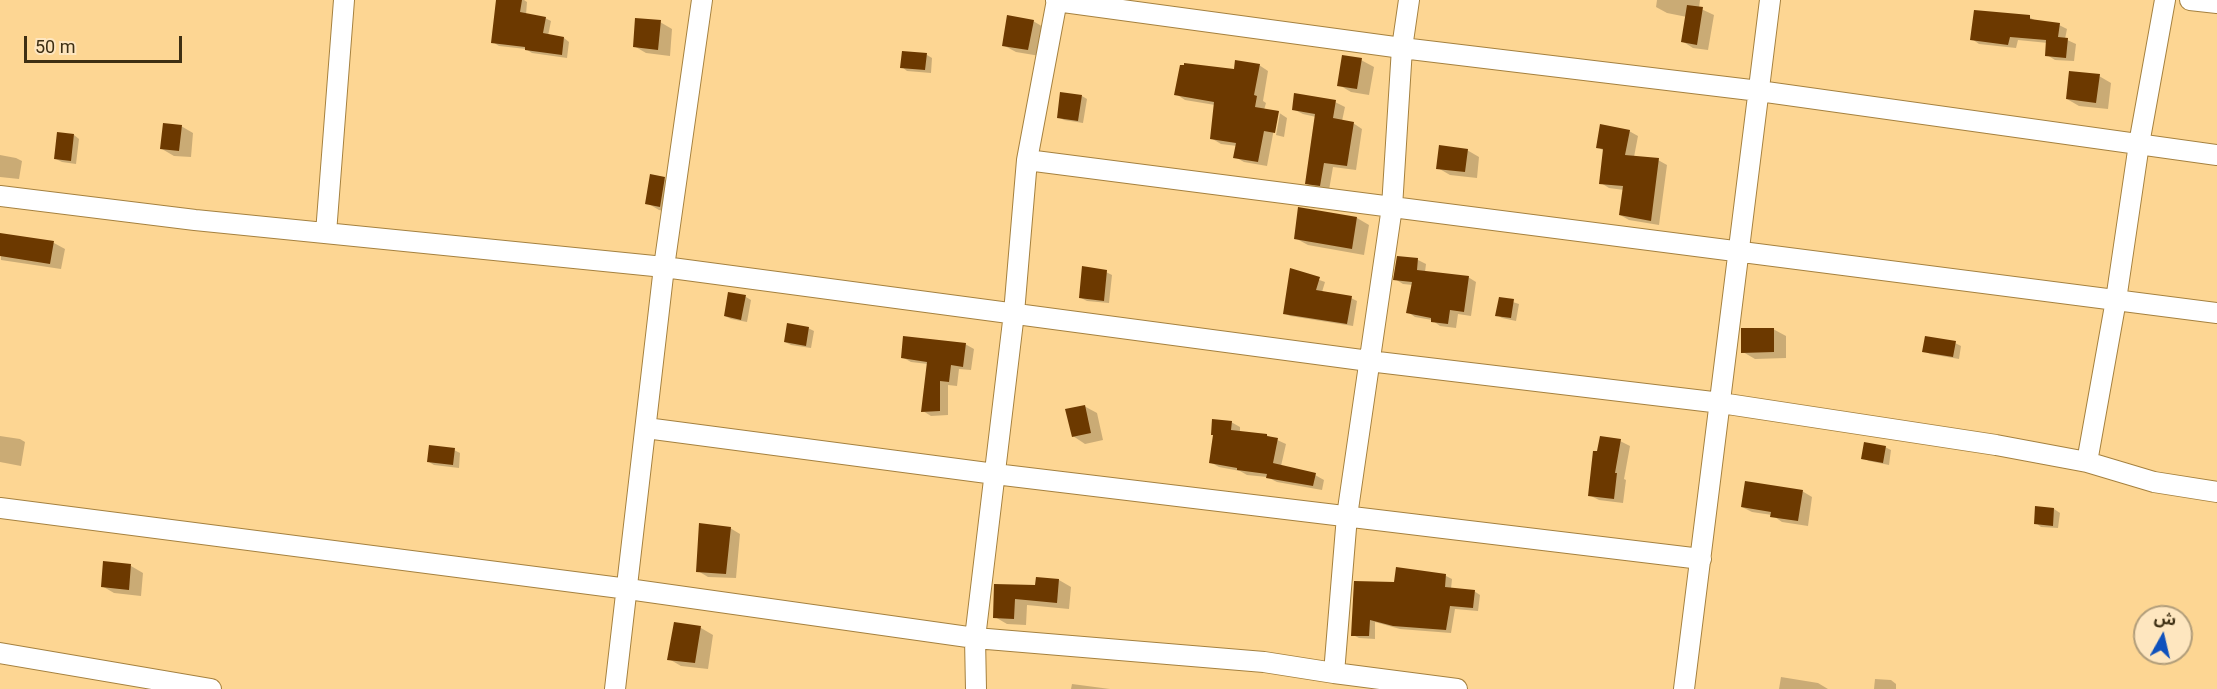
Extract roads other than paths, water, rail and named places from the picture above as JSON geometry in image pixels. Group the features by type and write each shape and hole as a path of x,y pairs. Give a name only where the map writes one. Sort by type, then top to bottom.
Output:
{"street":[{"path":"326,233 344,0"},
{"path":"615,689 664,267 702,0"},
{"path":"1334,673 1347,516 1392,207 1402,48 1410,0"},
{"path":"1684,689 1770,0"},
{"path":"2087,462 2165,0"},
{"path":"2190,0 2217,3"},
{"path":"976,689 975,638 1014,313 1027,160 1056,1 1402,48 1759,91 2217,155"},
{"path":"1027,160 2217,314"},
{"path":"0,196 195,220 664,267 1369,361 1721,403 1996,445 2087,462 2154,482 2217,492"},
{"path":"646,428 995,474 1701,559"},
{"path":"0,508 628,588 975,638 1264,662 1457,689"},
{"path":"0,652 211,689"}]}
